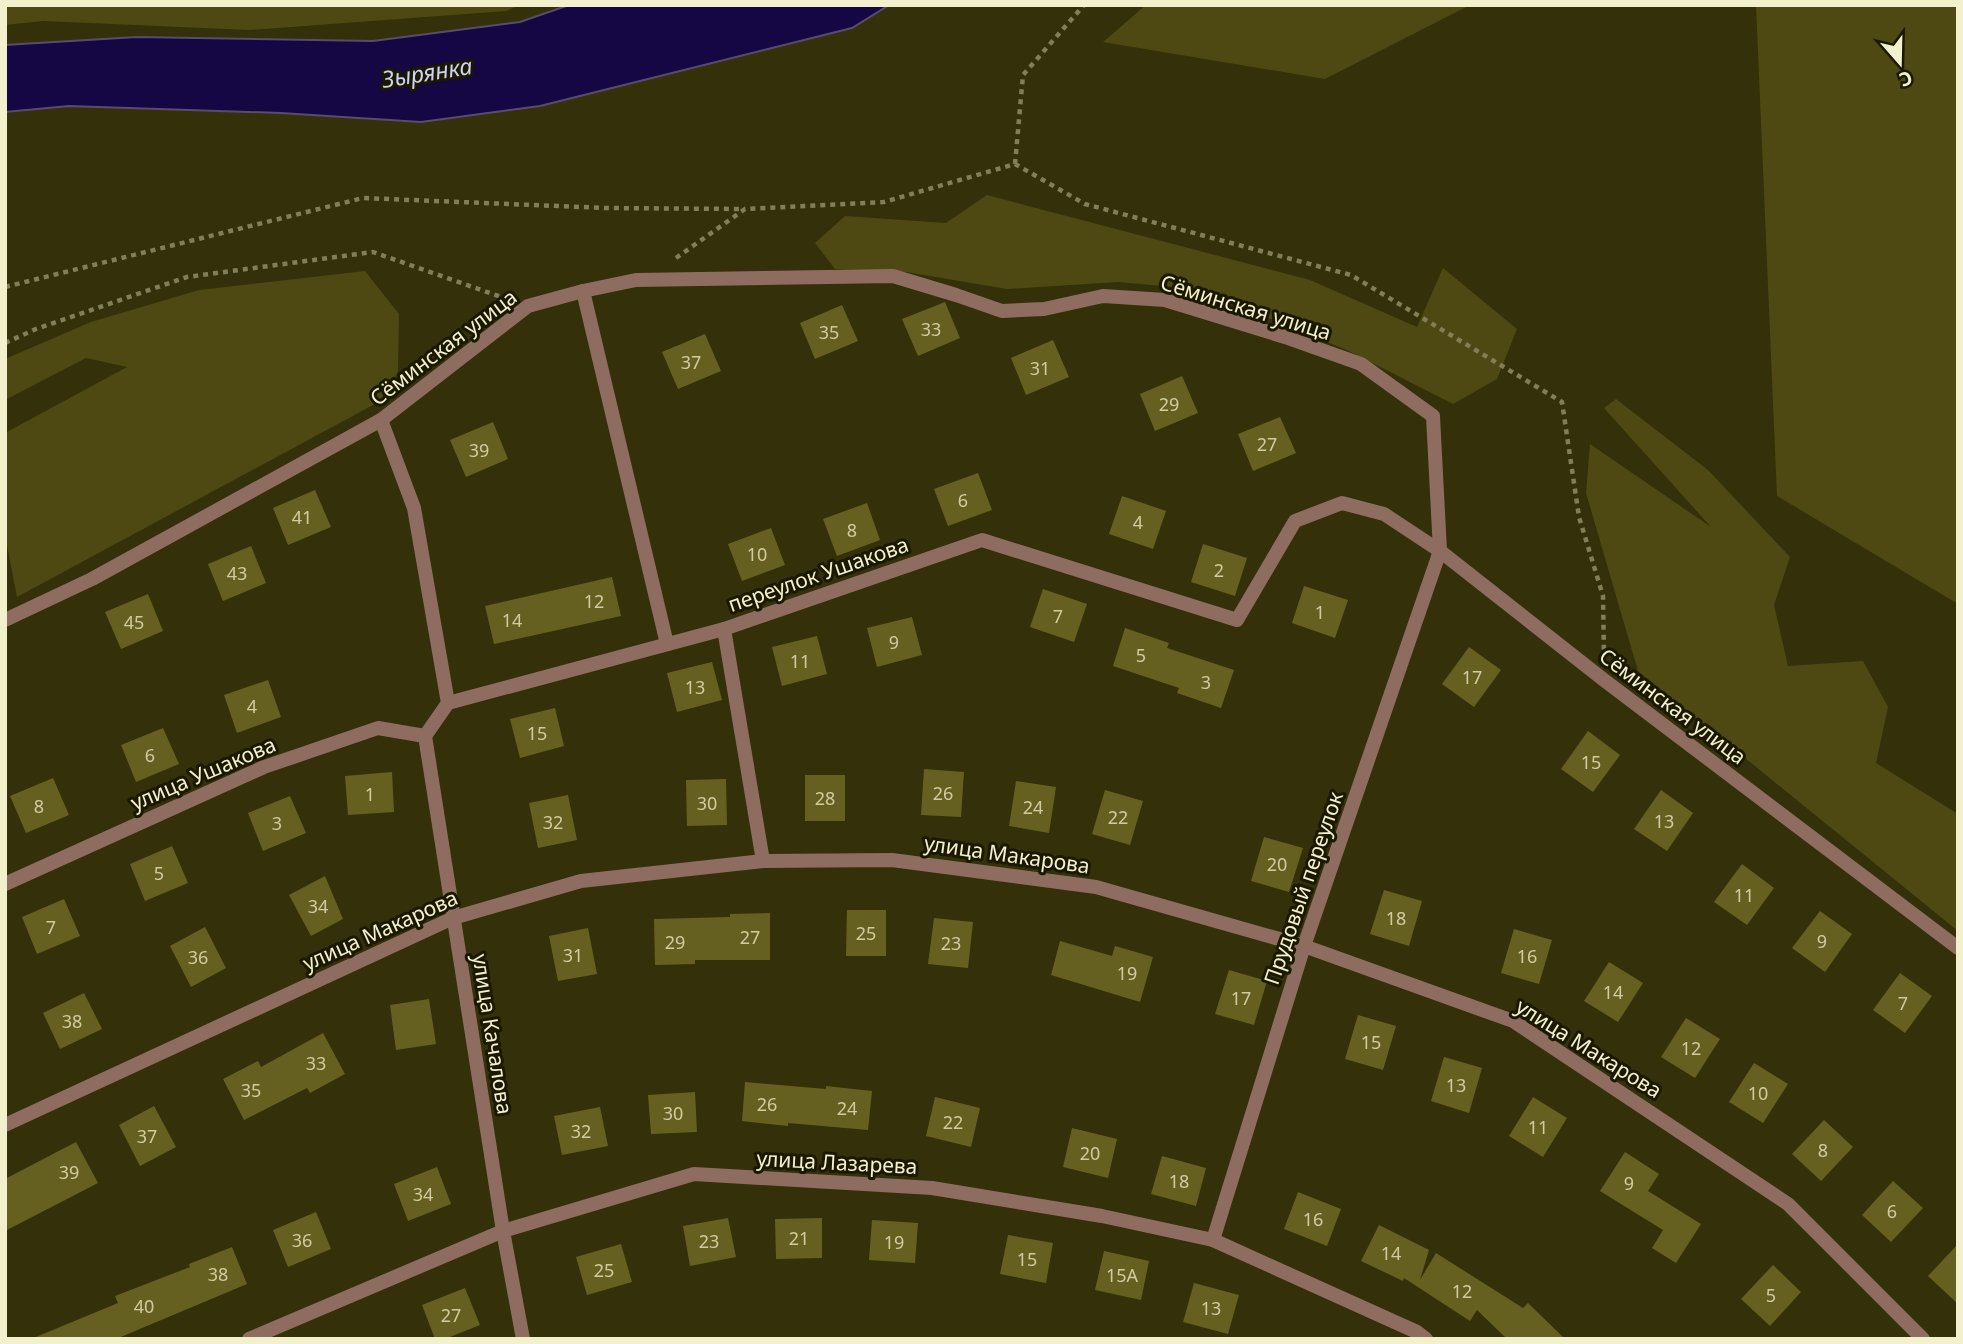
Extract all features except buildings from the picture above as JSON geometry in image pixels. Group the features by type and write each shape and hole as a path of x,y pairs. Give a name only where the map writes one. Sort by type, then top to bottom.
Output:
{"street":[{"name":"Сёминская улица","path":"5,620 92,579 381,420 528,306 636,280 893,276 1002,311 1044,309 1103,296 1165,300 1361,364 1433,416 1440,551 1604,680 1958,948"},
{"path":"583,291 667,644"},
{"path":"381,420 414,508 447,704 425,736"},
{"name":"переулок Ушакова","path":"447,704 724,629 982,540 1237,620 1295,521 1342,503 1384,514 1440,551"},
{"name":"Прудовый переулок","path":"1213,1240 1304,946 1440,551"},
{"path":"724,629 763,861"},
{"name":"улица Ушакова","path":"5,884 264,767 378,728 425,736"},
{"name":"улица Качалова","path":"425,736 503,1231 523,1339"},
{"name":"улица Макарова","path":"5,1125 453,918 581,881 763,861 892,860 1096,887 1304,946 1513,1021 1788,1204 1923,1339"},
{"name":"улица Лазарева","path":"249,1339 503,1231 694,1174 932,1188 1102,1216 1213,1240 1417,1332 1426,1339"}],"path":[{"path":"1015,164 1023,75 1084,5"},
{"path":"5,287 363,198 606,208 745,209"},
{"path":"5,343 36,329 187,277 373,252 528,306"}],"shaded area":[{"path":"5,5 520,5 506,11 249,30 43,21 5,25"},
{"path":"1146,5 1470,5 1325,79 1103,42"},
{"path":"1756,5 1958,5 1958,604 1777,496"},
{"path":"987,195 1310,280 1417,327 1443,268 1517,329 1497,379 1453,404 1349,351 1198,289 1118,282 1007,289 900,271 835,269 815,243 845,216 946,223"},
{"path":"365,271 399,314 398,371 386,398 17,597 5,535 5,433 127,367 86,358 5,400 5,359 91,322 199,290"},
{"path":"1616,399 1708,470 1790,557 1774,605 1788,666 1863,661 1888,707 1876,763 1958,814 1958,931 1638,671 1586,493 1590,444 1711,527 1604,408"}],"water":[{"name":"Зырянка","path":"569,5 889,5 852,28 540,106 421,122 281,113 69,106 5,112 5,45 137,37 373,41 520,22"}]}
